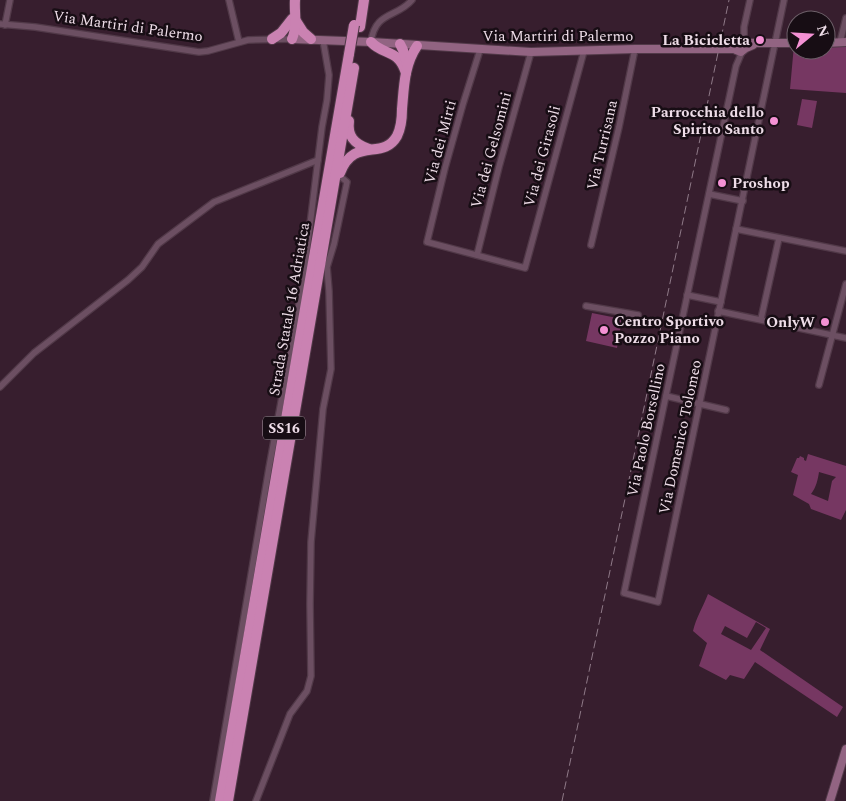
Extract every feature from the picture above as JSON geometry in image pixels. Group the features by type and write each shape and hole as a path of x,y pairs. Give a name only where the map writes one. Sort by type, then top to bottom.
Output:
{"highway":[{"path":"292,38 290,29 294,17 295,0"},
{"name":"Strada Statale 16 Adriatica","path":"357,26 358,0"},
{"name":"Strada Statale 16 Adriatica","path":"220,801 357,26 364,0"},
{"path":"272,39 294,17"},
{"path":"294,17 303,32 311,39"},
{"path":"371,42 375,46 390,52 404,65"},
{"name":"SS16","path":"354,68 355,80 349,131 355,142 360,146 369,149 379,149 390,145 397,135 402,119 404,65 400,44"},
{"name":"SS16","path":"404,65 417,46"},
{"name":"Strada Statale 16 Adriatica","path":"228,801 354,68 352,54"},
{"name":"SS16","path":"332,196 345,162 351,155 369,149"}],"street":[{"path":"2,24 10,0"},
{"path":"229,0 239,42"},
{"path":"371,42 372,35 379,21 387,15 407,6 412,0"},
{"path":"740,46 750,0"},
{"name":"Via Domenico Tolomeo","path":"658,602 784,0"},
{"path":"843,42 846,18"},
{"name":"Via Martiri di Palermo","path":"2,24 35,27 191,52 208,52 239,42 292,38 531,52 699,48 713,45 740,46 786,43"},
{"path":"213,801 303,282 318,158 328,100 329,75 323,40"},
{"name":"Via Paolo Borsellino","path":"658,602 624,593 740,46"},
{"name":"Via Turrisana","path":"592,245 635,49"},
{"name":"Via dei Mirti","path":"477,255 427,242 445,168 480,50"},
{"name":"Via dei Girasoli","path":"477,255 525,268 584,51"},
{"name":"Via dei Gelsomini","path":"477,255 501,158 531,52"},
{"path":"318,158 327,164"},
{"path":"0,387 34,353 128,280 142,267 158,244 214,202 318,158"},
{"path":"256,801 290,714 307,691 312,676 311,542 323,409 331,369 327,267 334,244 347,182 341,177"},
{"path":"709,194 743,201"},
{"path":"736,230 846,251"},
{"path":"761,319 779,238"},
{"path":"819,384 846,284"},
{"path":"687,296 721,302"},
{"path":"586,306 638,315"},
{"path":"718,311 846,338"},
{"path":"666,396 726,410"},
{"path":"830,801 846,749"}],"shaded area":[{"path":"836,46 846,46 846,93 790,89 793,60 836,60"},
{"path":"802,99 817,101 812,128 797,125"},
{"name":"Centro Sportivo Pozzo Piano","path":"592,313 622,319 617,348 586,341"},
{"path":"808,454 846,466 846,510 841,520 811,509 809,504 793,495 798,475 791,472 797,458 800,456 806,461","holes":["819,472 836,477 832,481 828,501 811,494"]},
{"path":"708,594 770,629 760,650 843,707 837,717 755,662 744,679 730,675 726,680 699,666 707,643 693,631","holes":["756,622 766,628 751,650 721,634 725,626 747,638"]}],"railway":[{"path":"562,801 729,0"}],"place":[{"name":"La Bicicletta","path":"760,40"},
{"name":"Parrocchia dello Spirito Santo","path":"774,121"},
{"name":"Proshop","path":"722,183"},
{"name":"OnlyW","path":"825,322"},
{"name":"Centro Sportivo Pozzo Piano","path":"604,330"}]}
